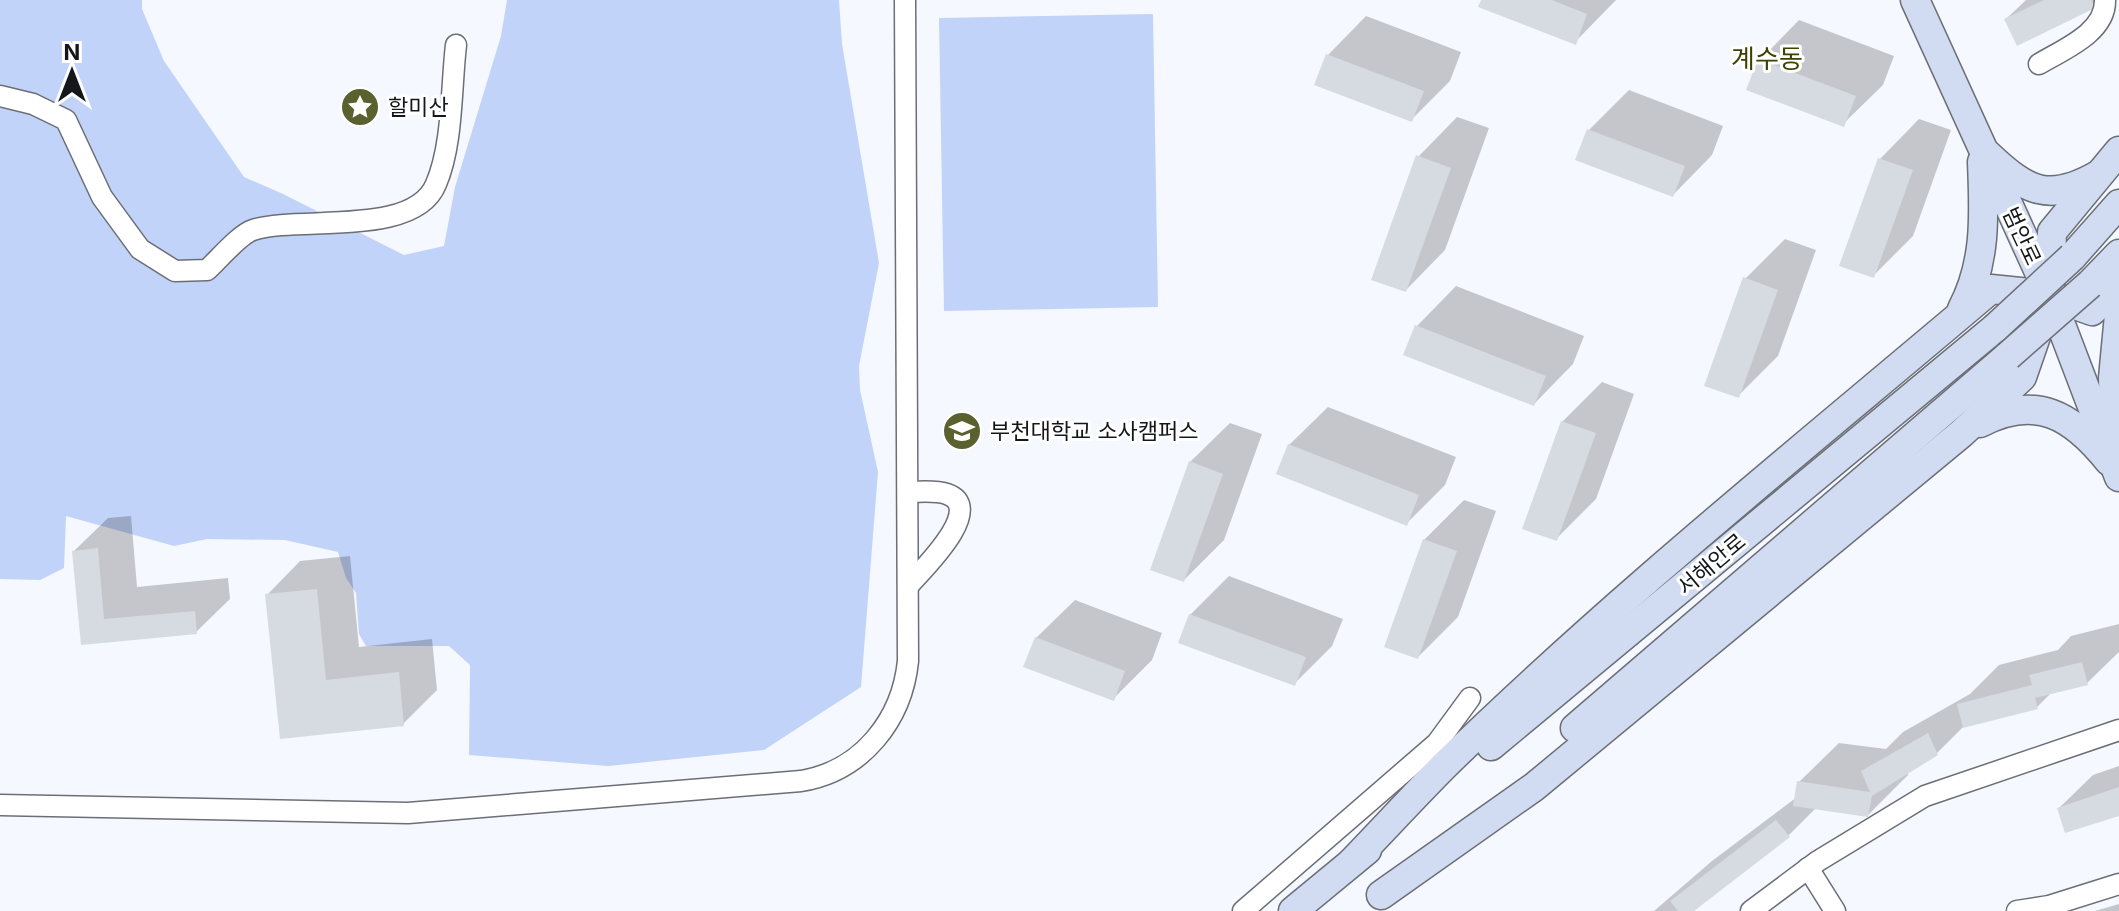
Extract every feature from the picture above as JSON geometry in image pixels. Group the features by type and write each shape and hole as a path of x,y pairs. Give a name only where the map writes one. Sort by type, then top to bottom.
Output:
{"main road":[{"name":"범안로","path":"1915,0 2050,296 2118,473"},
{"path":"1982,149 2001,167 2039,190 2055,192 2075,188 2112,161"},
{"path":"1957,317 1971,293 1984,234 1982,149"},
{"path":"1372,903 1534,787 1962,433 2022,377 2050,296 2052,232 2112,161"},
{"name":"서해안로","path":"1293,911 1995,328 2072,257 2119,204"},
{"name":"서해안로","path":"1372,903 2008,356 2090,284 2119,254"},
{"path":"1352,862 1444,766 1586,635 1853,403 1991,289 2050,296 2092,311 2119,285"},
{"path":"2118,473 2113,378 2119,315"},
{"path":"1962,433 2001,413 2041,409 2059,417 2099,448 2118,473"}],"street":[{"path":"0,805 417,813 816,779 870,746 896,710 903,693 908,661 905,0"},
{"path":"2039,64 2081,39 2098,23 2105,10 2105,0"},
{"path":"0,96 33,104 66,120 102,197 140,249 175,271 207,270 251,230 386,218 420,205 435,187 444,156 456,45"},
{"path":"909,492 947,494 959,505 960,514 955,529 909,585"},
{"path":"1243,911 1437,743 1470,698"},
{"path":"1751,911 1808,868 1925,796 2119,730"},
{"path":"1808,868 1835,911"},
{"path":"2017,911 2049,906 2119,884"}],"shaded area":[{"path":"0,0 142,0 142,9 164,61 244,177 404,255 444,246 455,187 501,36 507,0 839,0 842,44 879,263 859,366 860,390 878,472 861,687 764,750 608,766 469,755 470,665 449,646 366,646 359,634 356,593 346,578 338,552 285,540 207,539 174,546 66,516 64,568 40,580 0,579"},
{"path":"1153,14 1158,307 944,311 939,18"}],"building":[{"path":"1481,0 1552,0 1587,14 1576,45 1478,7"},
{"path":"2044,0 2091,0 2095,8 2017,46 2004,19"},
{"path":"1326,54 1424,91 1412,122 1314,85"},
{"path":"1758,59 1856,96 1844,127 1746,90"},
{"path":"1587,129 1685,166 1673,197 1575,160"},
{"path":"1416,155 1451,168 1406,292 1371,280"},
{"path":"1878,158 1913,170 1874,278 1839,266"},
{"path":"1743,277 1778,290 1739,398 1704,386"},
{"path":"1415,325 1546,376 1534,406 1403,355"},
{"path":"1561,421 1596,433 1557,541 1522,529"},
{"path":"1288,444 1419,495 1407,526 1276,474"},
{"path":"1189,461 1223,474 1184,582 1150,570"},
{"path":"1423,539 1457,551 1418,659 1384,647"},
{"path":"98,548 104,619 195,611 197,634 81,645 72,551"},
{"path":"317,589 326,680 399,672 404,726 280,739 265,594"},
{"path":"1189,614 1306,657 1295,686 1178,643"},
{"path":"1035,637 1125,671 1114,701 1023,667"},
{"path":"2082,662 2088,685 2035,698 2038,709 1963,728 1957,704 2032,685 2029,675"},
{"path":"1928,733 1938,755 1872,796 1868,817 1793,806 1797,781 1870,792 1861,771"},
{"path":"2119,787 2119,816 2065,833 2057,808"},
{"path":"1776,820 1790,837 1694,911 1678,911 1670,901"}],"place":[{"name":"할미산","path":"360,107"},
{"name":"부천대학교 소사캠퍼스","path":"962,431"}],"district":[{"name":"계수동","path":"1767,59"}]}
